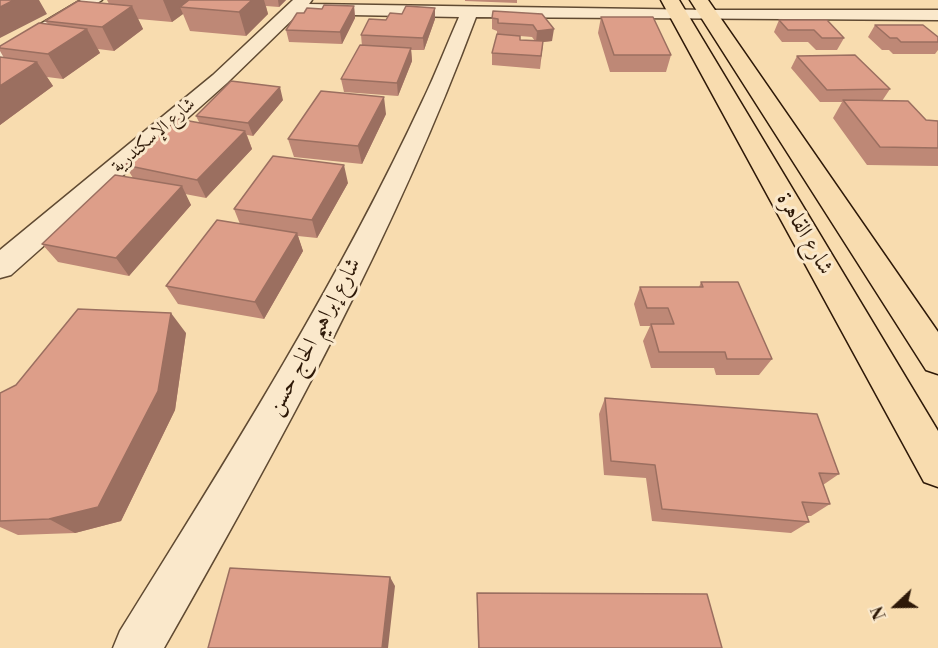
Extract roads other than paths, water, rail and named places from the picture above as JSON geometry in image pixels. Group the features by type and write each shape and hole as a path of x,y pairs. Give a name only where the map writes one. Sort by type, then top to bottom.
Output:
{"main road":[{"name":"شارع القاهرة","path":"689,7 938,360"},
{"name":"شارع القاهرة","path":"689,7 938,468"}],"street":[{"path":"0,56 93,0"},
{"path":"298,4 469,13 689,7 936,16"},
{"name":"شارع الإسكندرية","path":"0,267 220,79 298,4"},
{"name":"شارع إبراهيم الحاج حسن","path":"137,648 232,490 332,309 431,108 469,13"}]}
